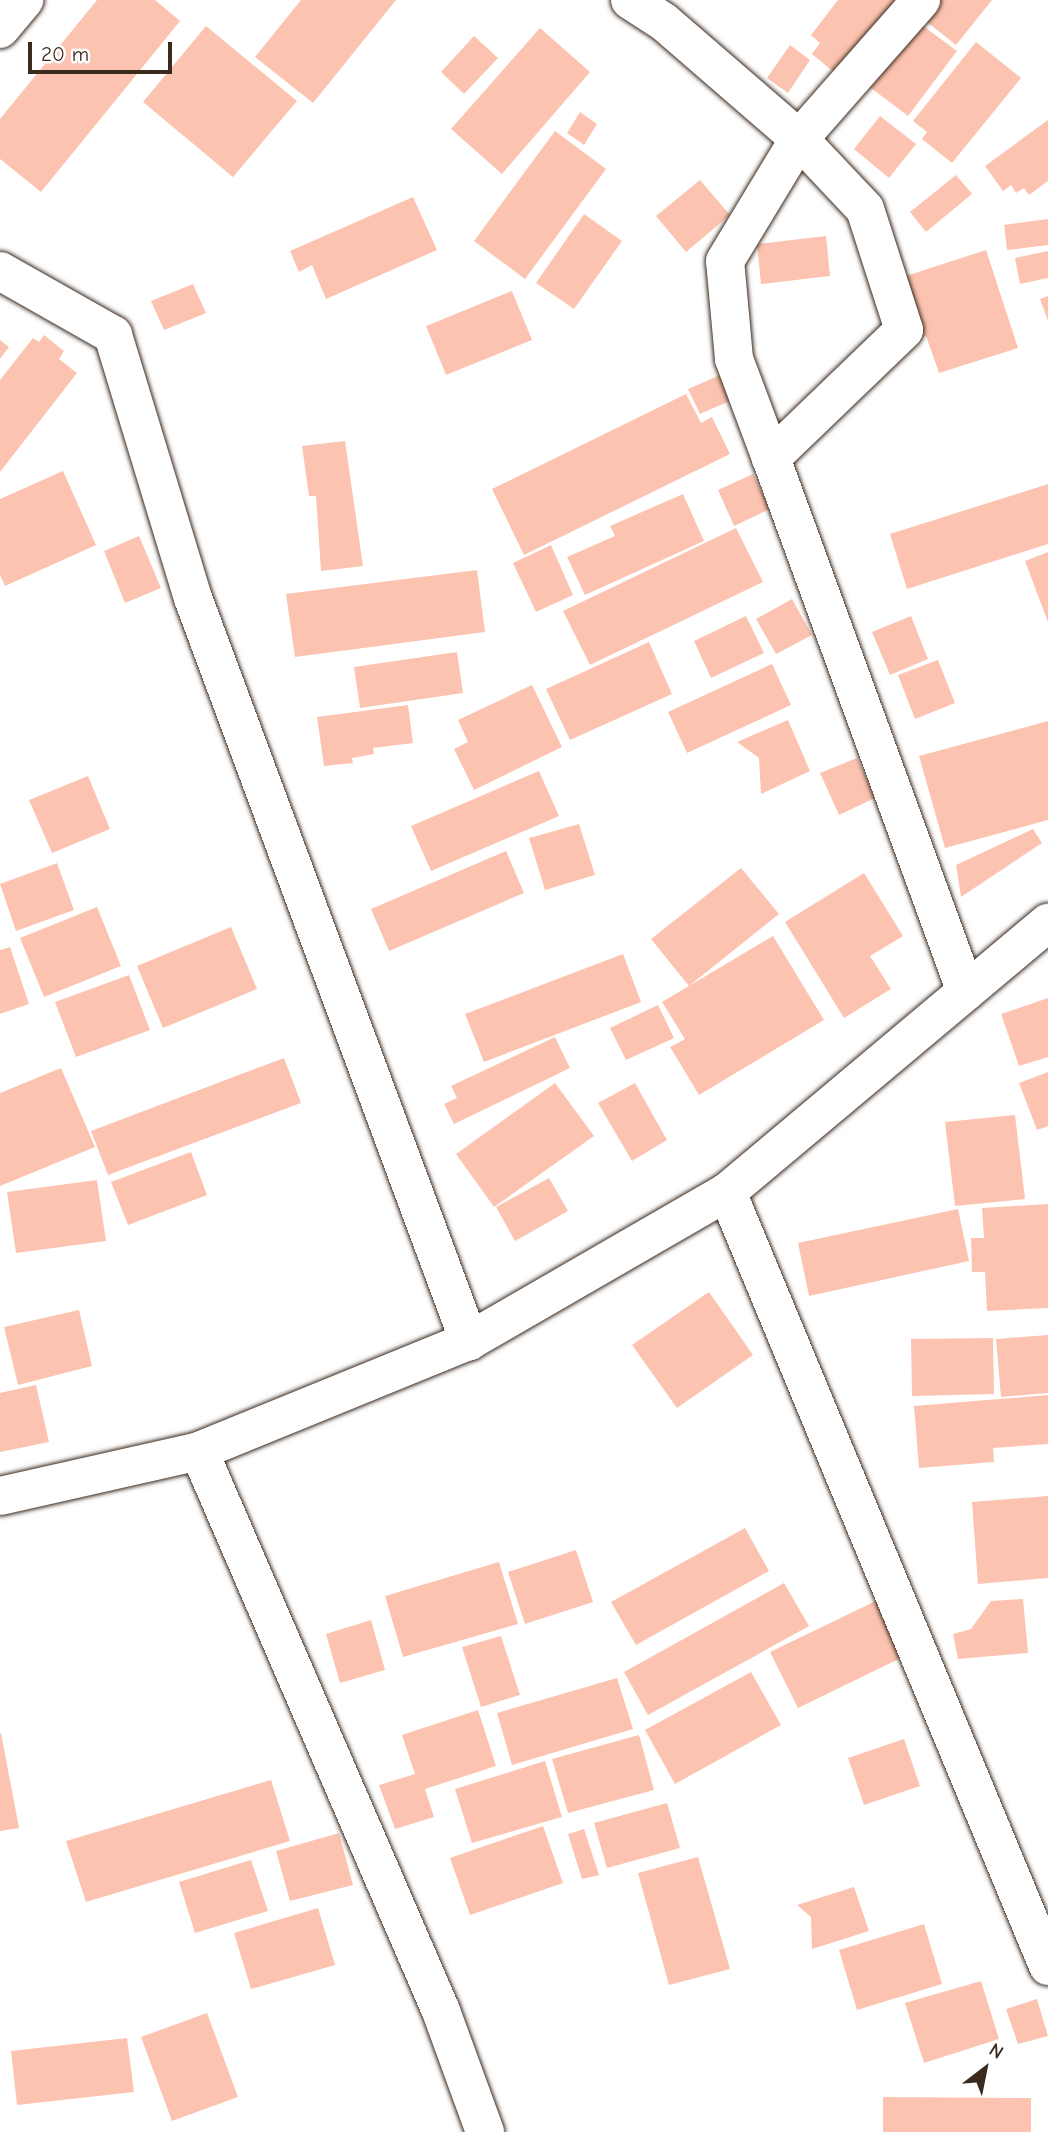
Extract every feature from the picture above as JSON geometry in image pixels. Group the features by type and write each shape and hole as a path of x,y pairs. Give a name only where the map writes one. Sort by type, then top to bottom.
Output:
{"street":[{"path":"0,29 24,0"},
{"path":"630,0 664,22 799,139 866,209 904,330 771,457"},
{"path":"921,0 799,139 725,261 734,359 966,992"},
{"path":"0,271 113,335 193,598 469,1341"},
{"path":"0,1496 199,1451 469,1341 727,1192 1048,923"},
{"path":"727,1192 1048,1966"},
{"path":"199,1451 441,2011 485,2132"}],"building":[{"path":"97,0 155,0 180,21 41,192 0,159 0,119"},
{"path":"301,0 396,0 313,103 255,57"},
{"path":"838,0 903,0 846,82 812,54 820,43 811,35"},
{"path":"928,0 992,0 956,45 917,14"},
{"path":"911,17 957,51 908,116 863,82"},
{"path":"206,26 297,101 233,177 143,102"},
{"path":"540,28 590,72 502,174 451,129"},
{"path":"474,36 498,58 464,94 441,72"},
{"path":"976,42 1021,78 952,163 922,139 927,132 913,121"},
{"path":"790,45 810,60 788,93 767,78"},
{"path":"580,112 597,124 584,145 567,133"},
{"path":"880,116 916,144 889,178 854,149"},
{"path":"1048,120 1048,181 1029,195 1024,188 1016,193 1011,185 1003,191 985,166"},
{"path":"555,131 606,169 525,279 474,241"},
{"path":"956,175 972,194 926,232 910,212"},
{"path":"700,180 730,215 686,252 656,216"},
{"path":"413,197 437,250 326,299 312,265 299,272 290,251"},
{"path":"584,214 622,241 574,309 536,283"},
{"path":"1048,219 1048,245 1007,250 1004,225"},
{"path":"826,236 830,276 761,284 757,244"},
{"path":"986,250 1018,348 939,373 926,336 919,338 908,305 915,302 906,276"},
{"path":"1048,251 1048,278 1020,284 1015,258"},
{"path":"193,284 206,313 164,330 151,301"},
{"path":"512,291 532,340 446,375 426,326"},
{"path":"1048,296 1048,321 1040,299"},
{"path":"44,335 64,351 59,359 77,373 0,472 0,380 33,338 39,342"},
{"path":"0,340 9,347 0,359"},
{"path":"720,375 732,400 700,414 688,389"},
{"path":"686,394 701,423 712,417 730,454 524,555 492,489"},
{"path":"345,441 363,566 321,571 316,496 309,496 302,446"},
{"path":"63,471 96,545 5,586 0,575 0,499"},
{"path":"753,474 770,509 734,526 718,490"},
{"path":"1048,484 1048,544 907,589 890,534"},
{"path":"683,494 704,541 585,595 567,557 615,536 610,526"},
{"path":"736,528 763,582 590,665 563,611"},
{"path":"139,536 161,588 125,603 104,551"},
{"path":"551,545 573,595 536,612 513,563"},
{"path":"1048,552 1048,622 1025,561"},
{"path":"477,570 485,632 295,657 286,594"},
{"path":"792,599 812,635 776,654 756,619"},
{"path":"746,616 764,653 711,678 694,641"},
{"path":"911,616 928,659 890,675 872,632"},
{"path":"649,642 672,694 570,740 546,689"},
{"path":"457,652 463,693 360,708 354,667"},
{"path":"938,660 955,703 915,719 898,675"},
{"path":"772,664 791,705 687,753 668,712"},
{"path":"532,685 562,747 474,790 454,749 468,742 458,720"},
{"path":"408,705 413,743 373,748 374,754 352,758 353,763 324,766 317,717"},
{"path":"788,720 810,771 761,794 759,758 737,742"},
{"path":"1048,721 1048,820 945,848 919,756"},
{"path":"857,758 875,798 839,815 820,773"},
{"path":"539,771 559,816 431,871 411,826"},
{"path":"88,776 110,829 52,853 29,800"},
{"path":"579,824 595,875 545,890 529,838"},
{"path":"1033,829 1042,843 961,897 956,865"},
{"path":"506,851 524,893 389,951 371,909"},
{"path":"57,863 74,910 16,931 0,884"},
{"path":"741,868 779,914 689,986 651,939"},
{"path":"864,873 903,936 870,956 891,989 844,1018 785,922"},
{"path":"97,907 121,966 44,997 20,938"},
{"path":"231,927 257,989 163,1028 137,966"},
{"path":"773,936 824,1020 699,1095 670,1047 685,1039 662,1002"},
{"path":"10,947 29,1004 0,1014 0,950"},
{"path":"623,954 641,1002 484,1062 465,1014"},
{"path":"129,975 150,1030 76,1057 55,1002"},
{"path":"1048,998 1048,1057 1019,1066 1001,1014"},
{"path":"658,1005 674,1038 626,1060 610,1028"},
{"path":"555,1037 570,1068 454,1124 444,1104 457,1098 451,1086"},
{"path":"284,1058 301,1103 108,1175 91,1131"},
{"path":"61,1068 95,1147 0,1186 0,1093"},
{"path":"1048,1072 1048,1126 1037,1130 1019,1083"},
{"path":"555,1083 594,1136 494,1207 456,1154"},
{"path":"635,1083 667,1140 632,1161 598,1103"},
{"path":"1015,1115 1025,1199 955,1206 945,1122"},
{"path":"191,1152 207,1195 128,1225 111,1182"},
{"path":"549,1178 568,1211 515,1241 496,1207"},
{"path":"97,1180 106,1241 16,1253 7,1192"},
{"path":"1048,1204 1048,1308 987,1311 985,1272 972,1272 971,1238 984,1238 982,1208"},
{"path":"958,1209 969,1261 809,1296 798,1243"},
{"path":"709,1292 753,1355 677,1408 632,1345"},
{"path":"79,1310 92,1366 18,1385 4,1327"},
{"path":"1048,1335 1048,1393 1001,1397 996,1339"},
{"path":"993,1338 994,1394 912,1396 911,1339"},
{"path":"36,1385 49,1442 0,1452 0,1393"},
{"path":"1048,1395 1048,1444 993,1448 994,1462 919,1468 914,1406"},
{"path":"1048,1496 1048,1578 978,1584 972,1502"},
{"path":"745,1528 769,1571 636,1645 611,1602"},
{"path":"576,1550 593,1602 525,1624 508,1572"},
{"path":"499,1562 518,1624 403,1657 385,1596"},
{"path":"784,1583 809,1626 648,1715 624,1672"},
{"path":"880,1599 907,1655 798,1708 770,1652"},
{"path":"1023,1599 1028,1653 958,1659 953,1634 971,1629 991,1601"},
{"path":"371,1620 385,1670 340,1683 326,1634"},
{"path":"501,1636 520,1695 481,1707 462,1647"},
{"path":"751,1672 781,1725 675,1784 645,1730"},
{"path":"617,1678 633,1729 512,1765 497,1713"},
{"path":"478,1710 496,1766 425,1789 434,1817 395,1829 379,1785 415,1774 402,1735"},
{"path":"0,1734 19,1828 0,1831"},
{"path":"639,1735 654,1790 568,1813 552,1759"},
{"path":"904,1739 920,1786 864,1805 848,1758"},
{"path":"545,1761 562,1817 472,1843 455,1789"},
{"path":"271,1780 290,1841 86,1902 66,1841"},
{"path":"667,1803 680,1848 607,1868 594,1823"},
{"path":"543,1826 563,1883 470,1915 450,1858"},
{"path":"584,1829 599,1875 582,1879 568,1834"},
{"path":"339,1833 353,1885 290,1901 276,1851"},
{"path":"698,1857 730,1969 669,1985 638,1873"},
{"path":"251,1860 268,1911 195,1933 179,1882"},
{"path":"854,1887 869,1931 812,1949 811,1917 797,1905"},
{"path":"318,1908 335,1965 251,1989 234,1933"},
{"path":"924,1924 942,1984 857,2010 839,1950"},
{"path":"981,1981 999,2039 924,2063 905,2003"},
{"path":"1037,1999 1048,2036 1018,2044 1006,2009"},
{"path":"207,2013 238,2097 172,2121 141,2037"},
{"path":"127,2038 134,2092 17,2105 11,2051"},
{"path":"883,2097 1031,2098 1031,2132 883,2132"}]}
